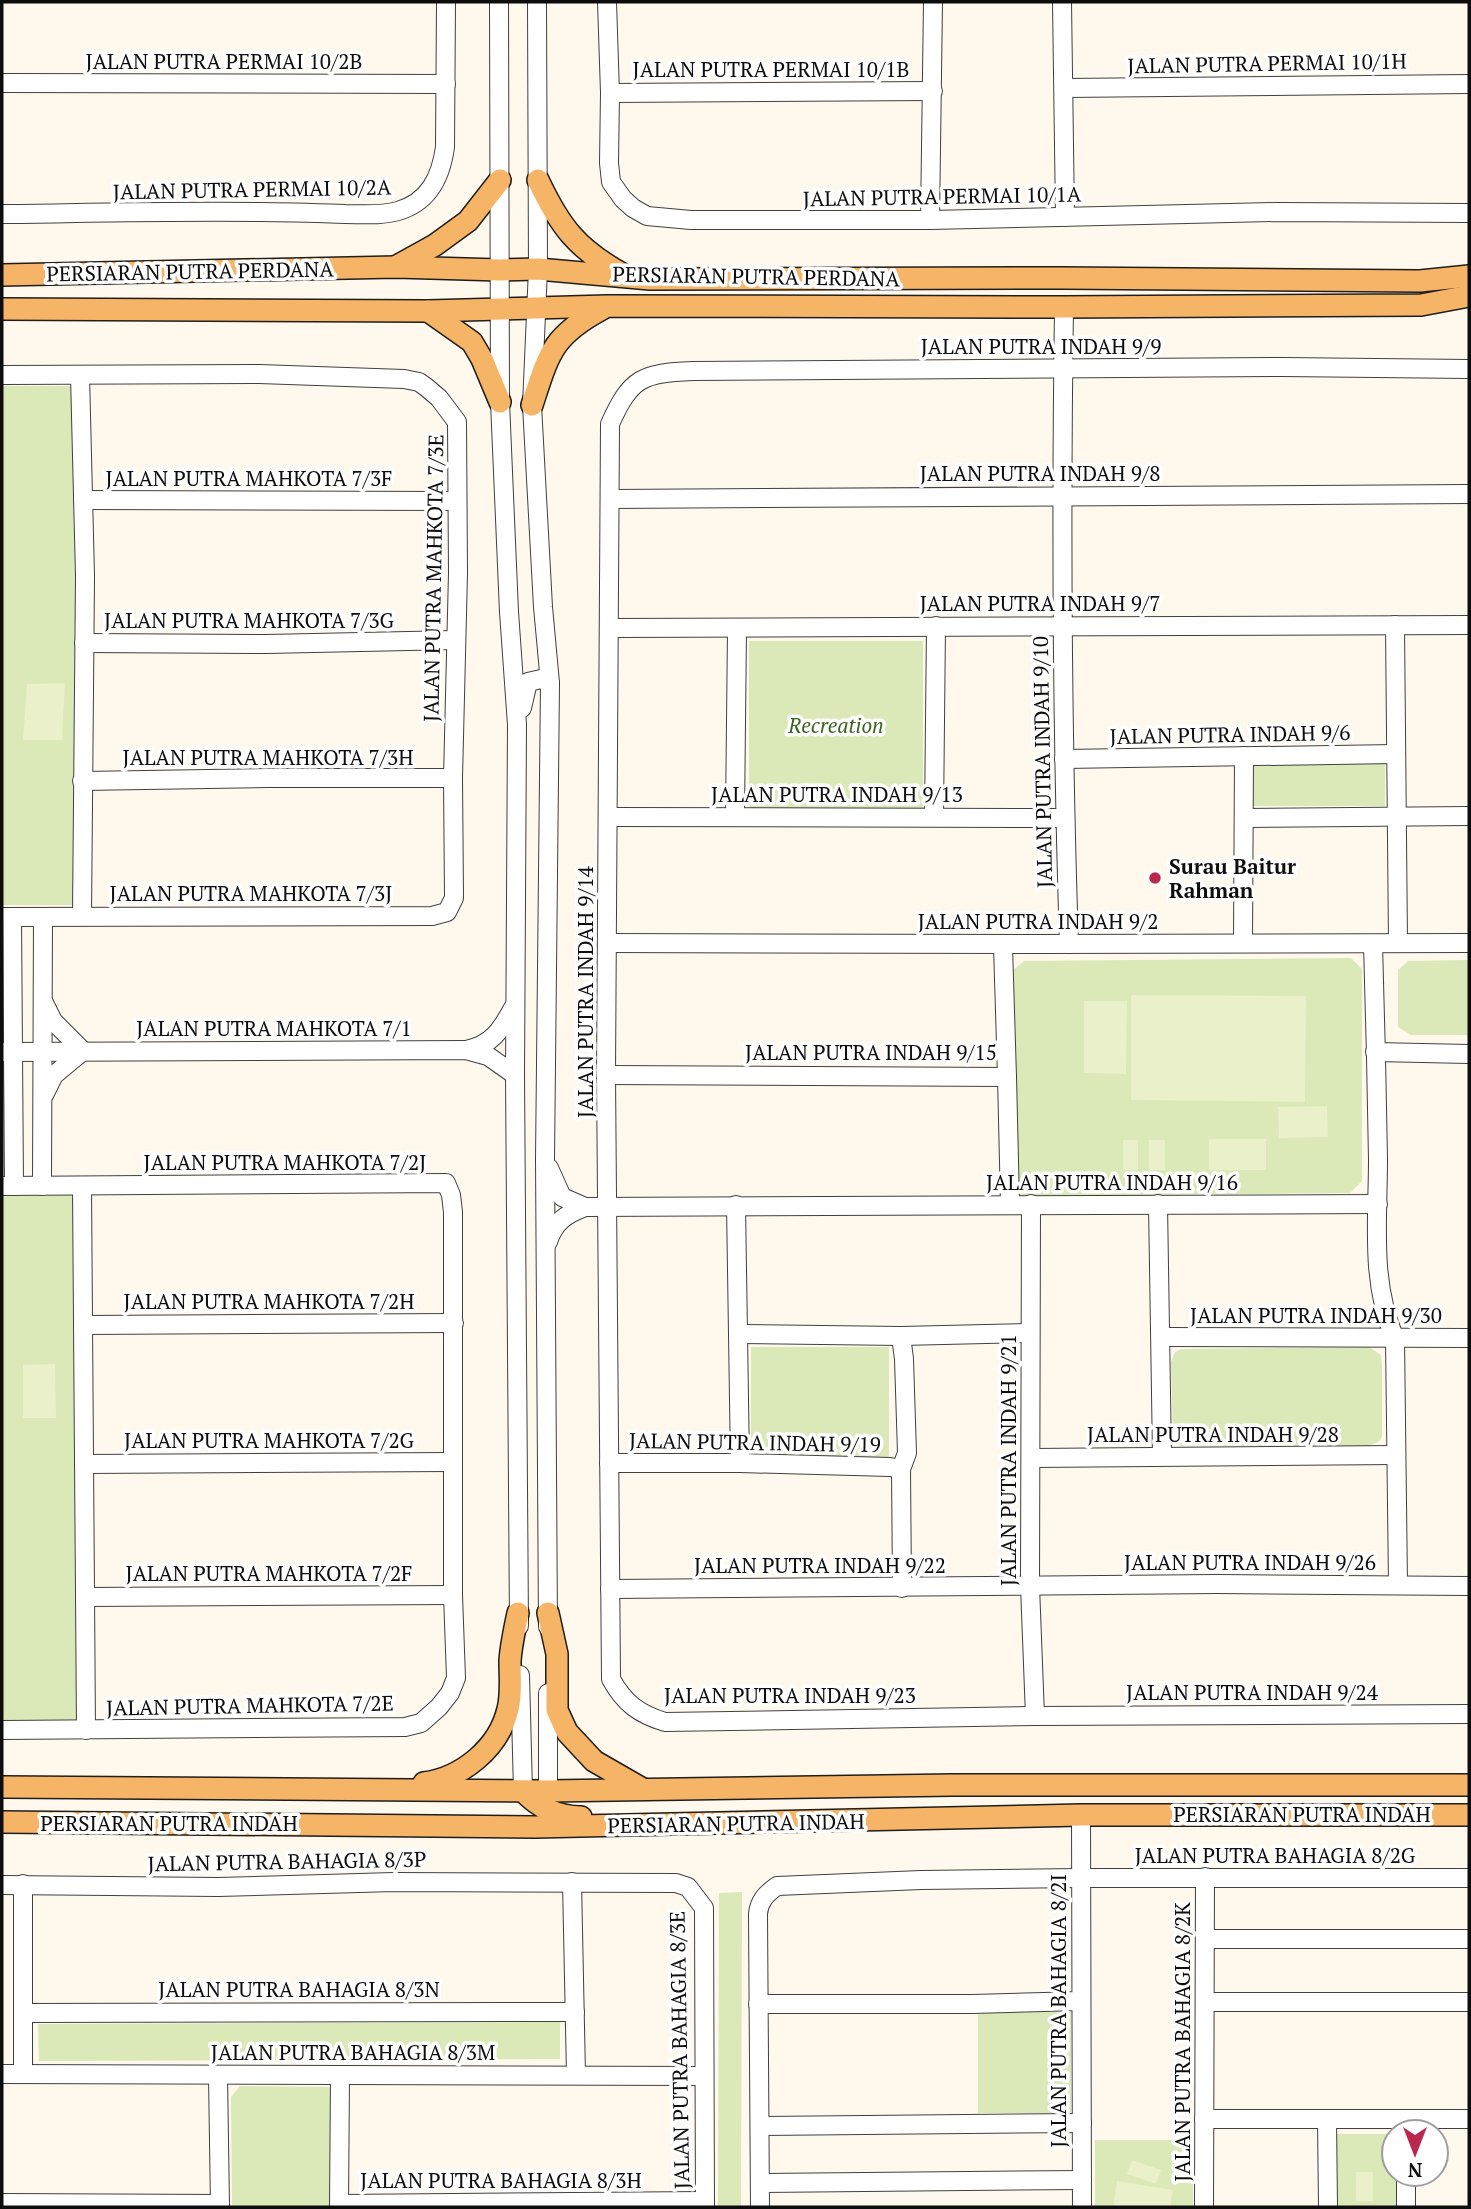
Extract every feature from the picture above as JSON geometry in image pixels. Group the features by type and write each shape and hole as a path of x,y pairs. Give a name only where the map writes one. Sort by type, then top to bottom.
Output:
{"main road":[{"path":"396,267 435,246 468,221 500,180"},
{"path":"538,180 558,220 585,248 624,275 650,279"},
{"name":"PERSIARAN PUTRA PERDANA","path":"2,275 396,267 538,269 650,279 1076,278 1420,281 1469,276"},
{"name":"PERSIARAN PUTRA PERDANA","path":"2,309 428,311 607,306 1421,305 1469,296"},
{"path":"1421,305 1469,310"},
{"path":"531,405 548,355 563,334 607,306"},
{"path":"428,311 472,342 500,402"},
{"path":"380,1789 436,1782 477,1759 492,1741 509,1708 510,1657 518,1613"},
{"path":"548,1614 556,1654 557,1710 567,1732 594,1761 643,1789"},
{"path":"944,1818 895,1809 889,1801 899,1792 953,1785"},
{"name":"PERSIARAN PUTRA INDAH","path":"2,1787 380,1789 535,1795 643,1789 796,1786 1468,1785"},
{"path":"794,1821 818,1812 856,1812 862,1809 866,1801 864,1796 858,1793 818,1791 796,1786"},
{"path":"425,1826 452,1818 509,1815 535,1795 564,1817 625,1818 667,1825"},
{"name":"PERSIARAN PUTRA INDAH","path":"2,1822 667,1825 1081,1815 1469,1815"}],"street":[{"name":"JALAN PUTRA PERMAI 10/2A","path":"2,214 397,212 423,198 434,187 442,168 445,148 446,2"},
{"path":"499,2 500,402 517,725 515,1075 518,1613 535,1795"},
{"path":"535,1795 548,1614 545,1158 550,683 531,405 538,269 537,2"},
{"name":"JALAN PUTRA PERMAI 10/1A","path":"607,2 611,182 623,199 648,216 691,220 930,220 1276,212 1469,213"},
{"path":"930,220 933,2"},
{"path":"1062,2 1065,217"},
{"name":"JALAN PUTRA PERMAI 10/2B","path":"2,83 446,84"},
{"name":"JALAN PUTRA PERMAI 10/1H","path":"1064,88 1469,85"},
{"name":"JALAN PUTRA PERMAI 10/1B","path":"610,93 933,91"},
{"name":"JALAN PUTRA INDAH 9/10","path":"1064,307 1062,627 1069,944"},
{"name":"JALAN PUTRA INDAH 9/9","path":"621,398 635,385 656,373 1283,367 1469,369"},
{"name":"JALAN PUTRA MAHKOTA 7/3E","path":"2,375 259,374 404,379 419,382 439,398 457,422 458,573 453,778 455,871"},
{"path":"80,375 84,643 82,916"},
{"name":"JALAN PUTRA INDAH 9/14","path":"610,1589 606,1075 610,425 621,398"},
{"name":"JALAN PUTRA INDAH 9/8","path":"610,499 1469,494"},
{"name":"JALAN PUTRA MAHKOTA 7/3F","path":"83,500 456,501"},
{"path":"1395,625 1398,943"},
{"name":"JALAN PUTRA INDAH 9/7","path":"610,628 1469,625"},
{"path":"934,817 936,626"},
{"path":"735,816 737,629"},
{"name":"JALAN PUTRA MAHKOTA 7/3G","path":"84,643 456,640"},
{"path":"517,725 528,682 541,679 550,683"},
{"name":"JALAN PUTRA INDAH 9/6","path":"1065,759 1396,754"},
{"path":"1243,942 1244,756"},
{"name":"JALAN PUTRA MAHKOTA 7/3H","path":"82,781 453,778"},
{"path":"1244,818 1469,816"},
{"name":"JALAN PUTRA INDAH 9/13","path":"608,817 1065,818"},
{"name":"JALAN PUTRA MAHKOTA 7/3J","path":"7,917 439,915 447,912 452,905 455,871"},
{"path":"7,917 13,999 7,1052 15,1099 21,1186"},
{"path":"43,917 43,1097"},
{"name":"JALAN PUTRA INDAH 9/2","path":"607,943 1003,946 1243,942 1469,943"},
{"path":"1373,944 1377,1264 1380,1294 1395,1339 1398,1585"},
{"name":"JALAN PUTRA INDAH 9/15","path":"606,1075 1007,1077 1003,946"},
{"path":"21,1186 43,1097 54,1075 83,1051 53,1021 42,993"},
{"path":"2,1026 13,999"},
{"name":"JALAN PUTRA MAHKOTA 7/1","path":"7,1052 466,1050 485,1045 493,1039 515,1005"},
{"name":"JALAN PUTRA MAHKOTA 7/1","path":"466,1050 488,1056 515,1075"},
{"path":"1376,1052 1469,1054"},
{"path":"2,1074 15,1099"},
{"path":"1007,1077 1010,1204"},
{"path":"545,1158 553,1182 562,1197 585,1206"},
{"name":"JALAN PUTRA MAHKOTA 7/2J","path":"21,1186 446,1183 453,1212 454,1322"},
{"path":"82,1186 86,1730"},
{"name":"JALAN PUTRA INDAH 9/21","path":"1031,1204 1030,1586 1035,1716"},
{"path":"1158,1204 1162,1456"},
{"name":"JALAN PUTRA INDAH 9/16","path":"585,1206 1378,1204"},
{"path":"736,1205 740,1463"},
{"path":"547,1255 549,1238 555,1226 563,1217 585,1206"},
{"name":"JALAN PUTRA MAHKOTA 7/2H","path":"84,1325 454,1322"},
{"name":"JALAN PUTRA MAHKOTA 7/2E","path":"2,1730 405,1727 421,1723 439,1707 450,1693 456,1678 453,1595 454,1322"},
{"path":"738,1334 901,1336 1030,1333"},
{"path":"901,1336 907,1453 901,1469 902,1588"},
{"name":"JALAN PUTRA INDAH 9/30","path":"1162,1337 1469,1338"},
{"path":"517,1396 528,1396 534,1392 547,1362"},
{"name":"JALAN PUTRA INDAH 9/28","path":"1031,1458 1396,1455"},
{"name":"JALAN PUTRA MAHKOTA 7/2G","path":"84,1464 453,1462"},
{"name":"JALAN PUTRA INDAH 9/19","path":"609,1463 890,1466 901,1469"},
{"name":"JALAN PUTRA INDAH 9/26","path":"1030,1586 1469,1586"},
{"name":"JALAN PUTRA INDAH 9/22","path":"610,1589 1030,1586"},
{"name":"JALAN PUTRA INDAH 9/23","path":"610,1589 611,1679 620,1697 648,1717 665,1722 681,1722 1035,1716"},
{"name":"JALAN PUTRA MAHKOTA 7/2F","path":"85,1597 453,1595"},
{"name":"JALAN PUTRA INDAH 9/24","path":"1035,1716 1469,1714"},
{"name":"JALAN PUTRA BAHAGIA 8/2I","path":"1081,1815 1082,2207"},
{"name":"JALAN PUTRA BAHAGIA 8/2K","path":"1204,2207 1205,1877"},
{"name":"JALAN PUTRA BAHAGIA 8/2G","path":"760,2207 759,1905 777,1886 1080,1878 1469,1878"},
{"name":"JALAN PUTRA BAHAGIA 8/3P","path":"2,1885 218,1887 394,1882 572,1882"},
{"path":"572,1882 576,2075"},
{"name":"JALAN PUTRA BAHAGIA 8/3E","path":"572,1882 676,1883 688,1887 704,1908 705,2204"},
{"path":"23,1884 23,2074"},
{"path":"1205,1939 1469,1938"},
{"path":"758,2004 1081,2001"},
{"path":"1205,2002 1469,2002"},
{"name":"JALAN PUTRA BAHAGIA 8/3N","path":"23,2013 575,2012"},
{"name":"JALAN PUTRA BAHAGIA 8/3M","path":"2,2074 705,2076"},
{"path":"2,2203 220,2206 218,2075"},
{"path":"339,2206 340,2075"},
{"path":"1205,2119 1327,2119 1380,2123"},
{"path":"1327,2119 1328,2207"},
{"path":"1450,2121 1469,2119"},
{"path":"760,2126 1082,2123"},
{"path":"760,2183 1082,2180"},
{"path":"1406,2188 1406,2207"},
{"name":"JALAN PUTRA BAHAGIA 8/3H","path":"339,2206 705,2204"}],"green space":[{"path":"2,386 78,386 76,905 2,905"},
{"name":"Recreation","path":"749,641 923,641 923,809 749,809"},
{"path":"65,683 62,740 23,740 27,684"},
{"path":"1253,763 1385,763 1385,806 1253,806"},
{"path":"1351,958 1362,969 1362,1181 1350,1193 1013,1196 1013,970 1024,961"},
{"path":"1469,960 1469,1035 1411,1035 1398,1027 1398,970 1408,961"},
{"path":"1131,995 1306,996 1305,1102 1131,1100"},
{"path":"1084,1001 1127,1001 1126,1074 1084,1073"},
{"path":"1327,1106 1328,1137 1279,1138 1278,1107"},
{"path":"1209,1139 1266,1139 1266,1170 1209,1170"},
{"path":"1123,1140 1138,1140 1138,1170 1123,1170"},
{"path":"1149,1140 1165,1140 1165,1170 1149,1170"},
{"path":"76,1194 83,1724 2,1724 2,1195"},
{"path":"751,1347 889,1347 889,1457 751,1457"},
{"path":"1369,1347 1381,1355 1382,1365 1382,1437 1378,1442 1369,1446 1181,1446 1173,1437 1171,1362 1175,1352 1181,1349"},
{"path":"55,1364 56,1418 23,1418 23,1365"},
{"path":"742,1892 741,2207 718,2207 719,1893"},
{"path":"978,2012 1071,2012 1071,2113 978,2113"},
{"path":"560,2022 560,2059 39,2061 38,2024"},
{"path":"240,2086 331,2087 331,2207 232,2207 231,2097"},
{"path":"1332,2134 1380,2134 1380,2188 1398,2188 1398,2207 1332,2207"},
{"path":"1095,2140 1193,2140 1193,2207 1095,2207"},
{"path":"1132,2160 1161,2170 1156,2184 1127,2174"},
{"path":"1356,2172 1373,2172 1373,2201 1356,2201"},
{"path":"1117,2181 1173,2190 1170,2207 1113,2207"}],"place":[{"name":"Surau Baitur Rahman","path":"1155,878"}]}
